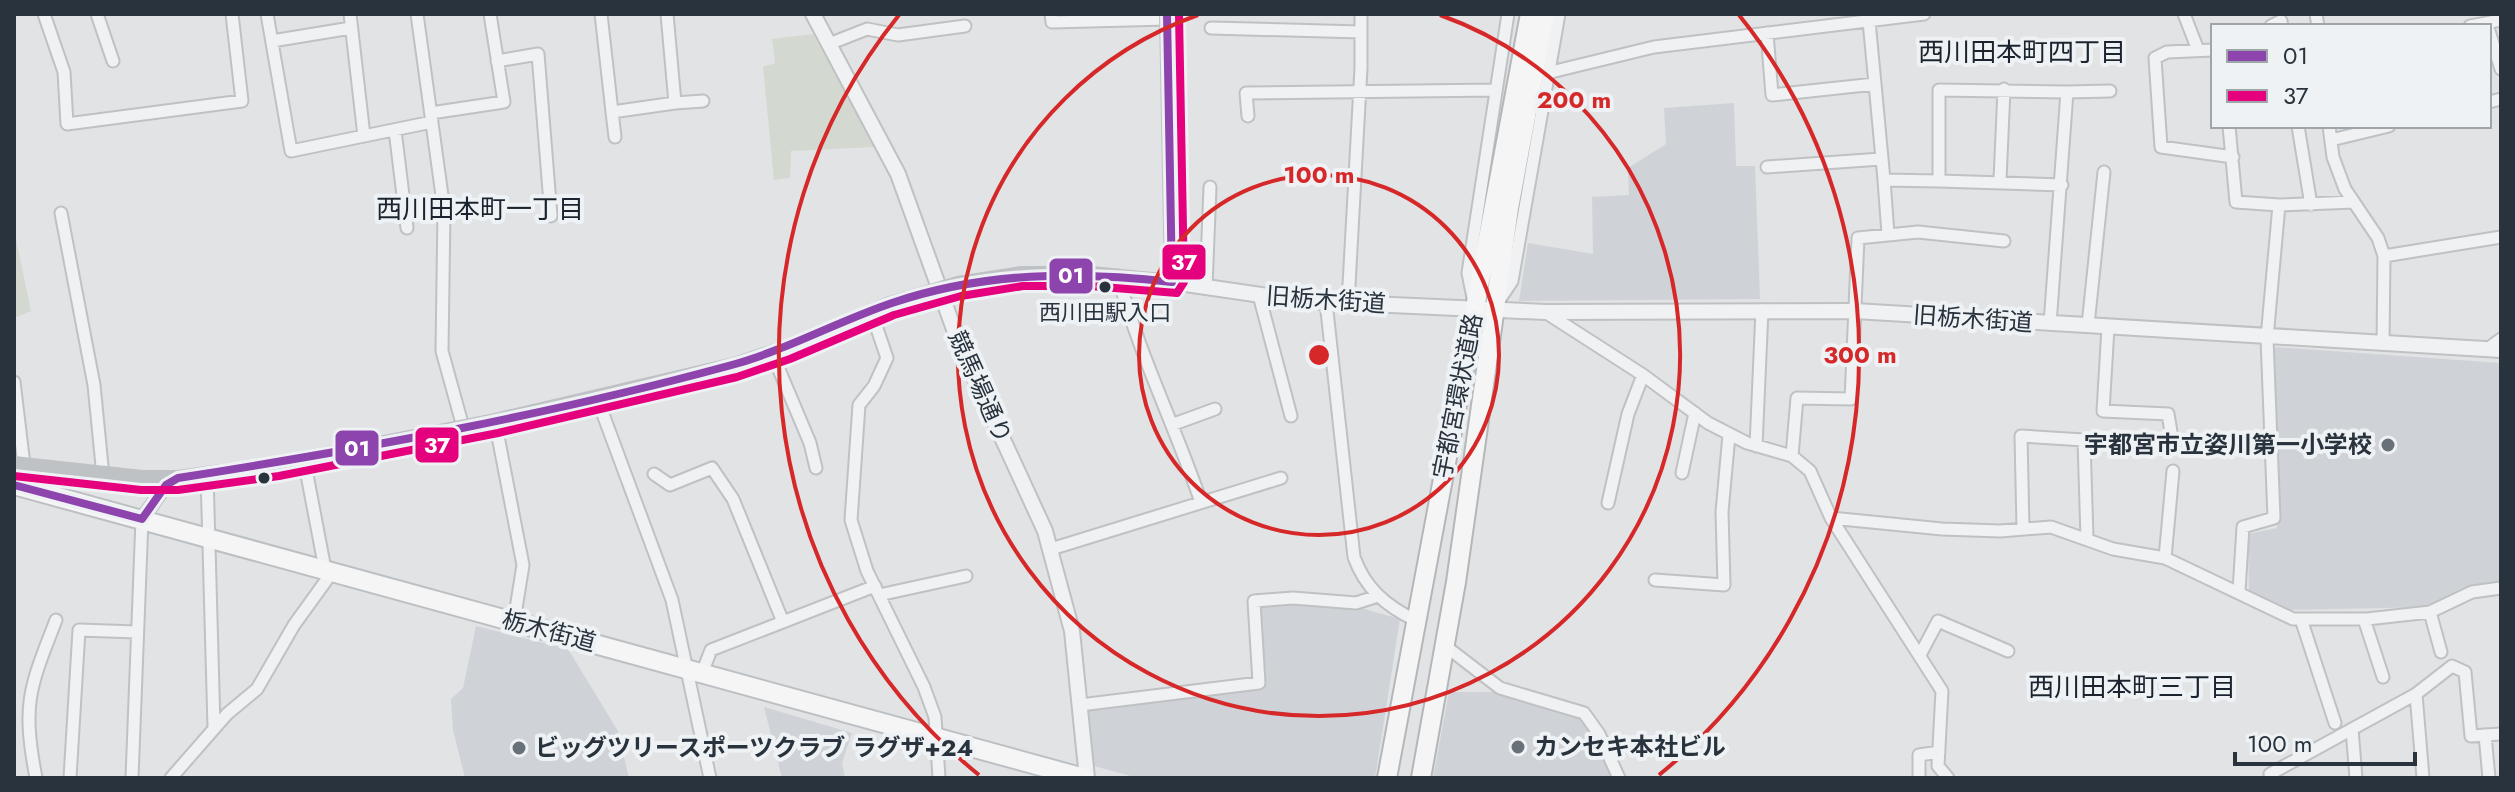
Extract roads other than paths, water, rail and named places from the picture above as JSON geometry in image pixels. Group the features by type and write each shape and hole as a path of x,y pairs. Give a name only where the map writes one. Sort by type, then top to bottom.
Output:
{"main road":[{"name":"宇都宮環状道路","path":"1421,778 1444,645 1484,308 1530,14"},
{"name":"宇都宮環状道路","path":"1387,778 1415,620 1545,14"},
{"path":"1167,17 1172,282"},
{"name":"旧栃木街道","path":"19,464 172,482 304,459 597,398 772,353 871,311 939,289 1022,274 1118,276 1172,282"},
{"path":"19,464 30,472 121,484 172,482"},
{"path":"142,519 172,482"},
{"path":"172,482 163,513 172,528"},
{"name":"栃木街道","path":"14,485 1086,778"}],"street":[{"path":"44,14 64,72 67,124 242,101 232,14"},
{"path":"97,14 113,61"},
{"path":"267,14 291,151 395,130 432,118 504,102 490,14"},
{"path":"350,14 364,136"},
{"path":"417,14 444,210 442,351 463,427"},
{"path":"601,14 615,137"},
{"path":"667,14 675,103"},
{"name":"競馬場通り","path":"813,14 898,174 939,289 1051,549 1072,631 1086,778"},
{"path":"1051,14 1052,22 1167,17"},
{"path":"1348,303 1360,90 1361,14"},
{"path":"1508,14 1468,273 1484,308 1512,281 1559,14"},
{"path":"1547,73 1654,47 1849,19 1869,21 1924,14"},
{"path":"2184,14 2198,50"},
{"path":"1869,21 1888,234"},
{"path":"829,44 867,29 898,35 965,26"},
{"path":"272,41 351,28"},
{"path":"1211,28 1361,32"},
{"path":"1767,33 1772,95 1875,84"},
{"path":"2491,37 2501,69"},
{"path":"2211,50 2167,52 2155,58 2161,147 2233,157"},
{"path":"497,61 538,54 551,216"},
{"path":"2000,180 2004,89"},
{"path":"1248,116 1246,93 1496,90"},
{"path":"1939,181 1939,90 2110,91"},
{"path":"2050,324 2067,92"},
{"path":"612,112 703,101"},
{"path":"2229,128 2236,202 2279,205 2354,202"},
{"path":"2298,128 2311,205"},
{"path":"2329,128 2333,157 2354,202 2378,238 2384,256 2383,344"},
{"path":"2331,140 2381,128"},
{"path":"395,130 407,228"},
{"path":"1767,167 1881,159"},
{"path":"2088,325 2104,172"},
{"path":"1884,180 2000,180 2062,185"},
{"path":"1206,287 1210,187"},
{"path":"2239,591 2243,527 2274,518 2267,338 2279,205"},
{"path":"61,213 94,385 103,476"},
{"path":"1792,456 1797,398 1851,399 1858,238 1918,232 2004,241"},
{"path":"2384,256 2501,237"},
{"path":"1118,276 1135,339 1174,424 1201,502"},
{"name":"旧栃木街道","path":"1172,282 1326,302 1545,312 1855,311 2493,350"},
{"path":"1259,295 1291,416"},
{"path":"1326,302 1351,546 1364,582 1390,607 1415,620"},
{"path":"1756,446 1762,310"},
{"path":"871,311 887,358 874,386 859,405 851,520 877,590 924,687 935,717 939,778"},
{"path":"1545,312 1729,435 1792,456 1810,471 1831,518 1921,653 1942,691 1938,766 1948,778"},
{"path":"2108,328 2103,411 2168,414 2171,432"},
{"path":"2493,350 2501,339"},
{"path":"772,353 810,443 816,468"},
{"path":"1608,503 1628,414 1643,375"},
{"path":"14,382 19,464"},
{"path":"597,398 695,671 710,778"},
{"path":"1174,424 1215,409"},
{"path":"1682,473 1695,413"},
{"path":"495,421 509,477 523,565 514,621"},
{"path":"1655,580 1724,585 1722,512 1729,435"},
{"path":"2023,528 2021,436 2084,440 2087,538"},
{"path":"171,778 214,727 257,689 329,570 304,459"},
{"path":"654,474 670,485 712,468 733,499 783,622"},
{"path":"2165,558 2173,471"},
{"path":"207,474 214,727"},
{"path":"1051,549 1281,478"},
{"path":"1831,518 1942,529 2051,527 2113,549 2165,558 2293,619 2364,619 2430,612 2472,592 2501,588"},
{"path":"132,778 142,519"},
{"path":"695,671 711,650 783,622 877,590 966,576"},
{"path":"1080,705 1259,683 1254,601 1293,598 1356,603 1378,596"},
{"path":"2430,612 2441,652"},
{"path":"2301,619 2335,723"},
{"path":"2364,619 2383,677"},
{"path":"36,778 27,731 29,688 56,620"},
{"path":"1921,653 1938,621 2008,651"},
{"path":"70,778 79,630 137,632"},
{"path":"1444,645 1500,688 1584,713 1599,734 1619,778"},
{"path":"2272,778 2270,774 2416,694 2452,666 2465,672 2471,736 2501,734"},
{"path":"2416,694 2423,778"},
{"path":"2352,729 2356,778"},
{"path":"2485,735 2489,778"},
{"path":"1919,778 1919,755 1939,752"}],"place":[{"name":"西川田駅入口","path":"1105,287"},
{"name":"宇都宮市立姿川第一小学校","path":"2388,445"},
{"name":"カンセキ本社ビル","path":"1518,747"},
{"name":"ビッグツリースポーツクラブ ラグザ+24","path":"519,748"}],"district":[{"name":"西川田本町四丁目","path":"2022,52"},
{"name":"西川田本町一丁目","path":"480,209"},
{"name":"西川田本町三丁目","path":"2132,687"}]}
